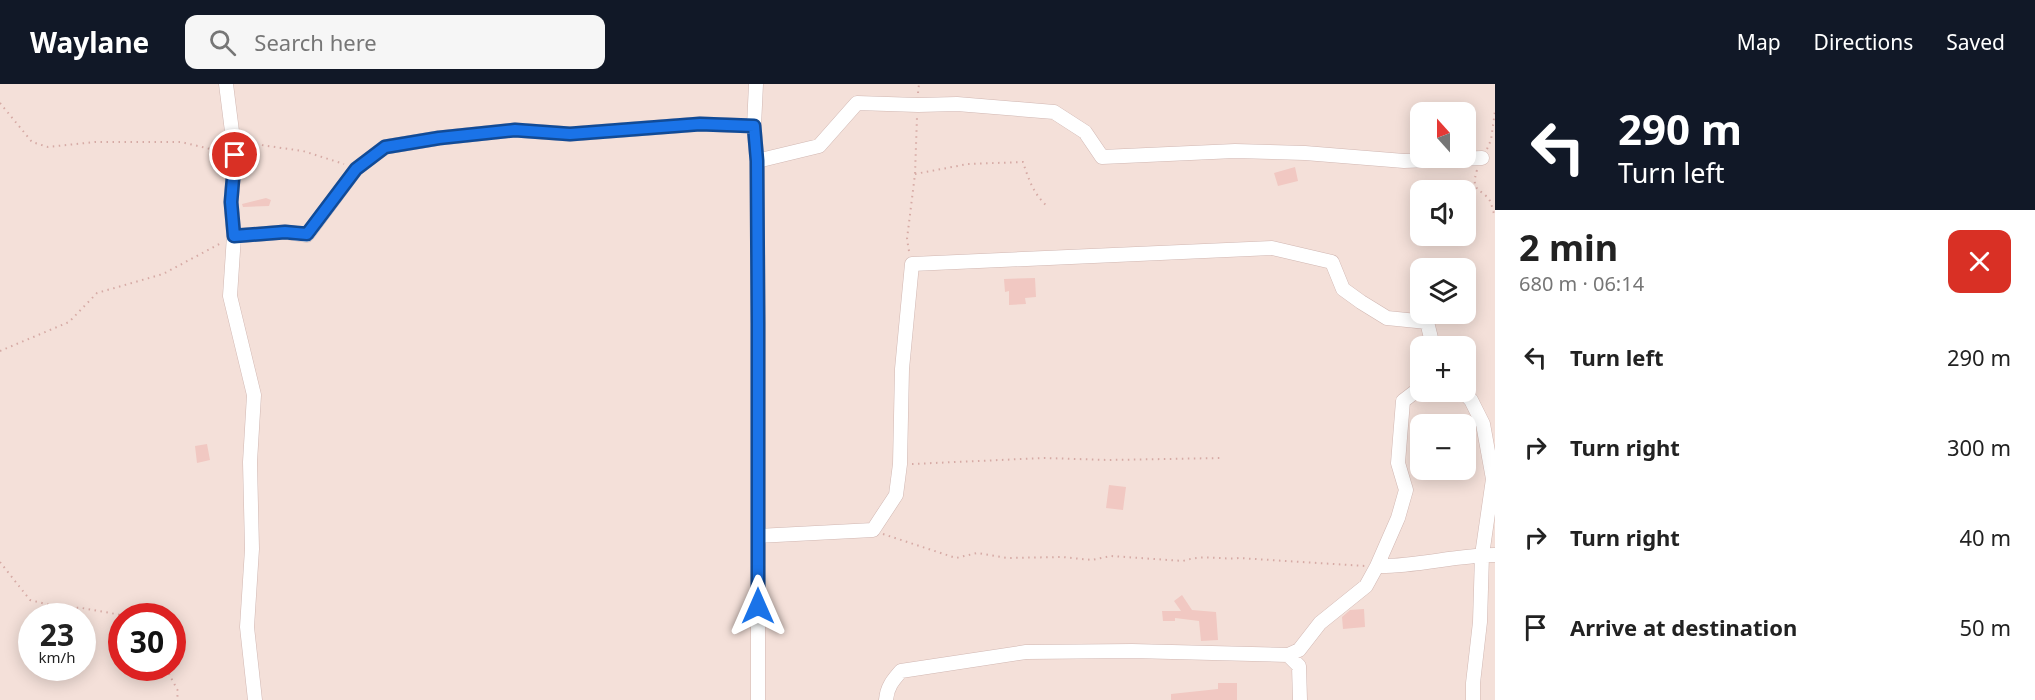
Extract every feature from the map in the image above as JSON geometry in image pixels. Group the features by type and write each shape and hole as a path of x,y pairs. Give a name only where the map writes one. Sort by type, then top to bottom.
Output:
{"street":[{"path":"226,84 235,155 231,202 234,236 230,296 254,395 250,462 252,549 247,627 255,700"},
{"path":"756,84 754,126 757,161 758,700"},
{"path":"757,161 819,146 857,103 957,104 1054,112 1084,132 1102,157 1235,151 1305,153 1404,161 1482,158"},
{"path":"234,236 285,232 307,234 356,169 385,147 439,138 515,130 570,134 700,124 754,126"},
{"path":"758,536 873,530 896,495 900,464 902,369 912,264 1272,248 1332,262 1343,289 1387,318 1427,322 1430,336"},
{"path":"886,700 886,691 901,671 1026,652 1132,651 1288,655 1299,650 1320,623 1366,586 1398,518 1406,490 1398,463 1403,401 1410,396"},
{"path":"1473,402 1483,424 1493,479 1488,555 1473,700"},
{"path":"1377,566 1395,567 1488,555"},
{"path":"1288,655 1299,666 1300,700"}],"path":[{"path":"912,264 907,239 915,174 919,84"},
{"path":"0,103 32,142 48,147 95,142 181,142 235,155 261,145 303,151 356,169"},
{"path":"915,174 968,164 1023,162 1029,180 1042,202 1047,206"},
{"path":"0,351 69,322 97,292 163,274 234,236"},
{"path":"900,464 1044,458 1222,458"},
{"path":"873,530 956,558 977,553 1007,558 1062,557 1092,560 1111,556 1184,561 1217,556 1225,560 1239,558 1377,566"},
{"path":"0,562 30,600 58,607 108,613"},
{"path":"173,681 178,691 177,700"}],"shaded area":[{"path":"0,84 1495,84 1495,700 0,700"}],"building":[{"path":"1295,167 1298,181 1278,186 1274,173"},
{"path":"266,198 271,200 269,206 243,207 242,204"},
{"path":"1035,278 1036,297 1025,298 1026,304 1009,305 1009,291 1005,292 1004,279"},
{"path":"207,444 210,460 197,463 195,446"},
{"path":"1109,485 1126,487 1123,510 1106,508"},
{"path":"1182,595 1192,610 1216,612 1218,640 1201,641 1199,621 1175,618 1175,621 1163,621 1162,611 1181,611 1174,601"},
{"path":"1364,609 1365,627 1343,629 1342,617 1350,610"},
{"path":"1218,683 1237,683 1237,700 1171,700 1171,694 1218,689"}],"route":[{"path":"235,155 231,202 234,236 285,232 307,234 356,169 385,147 439,138 515,130 570,134 700,124 754,126 757,161 758,606"}]}
